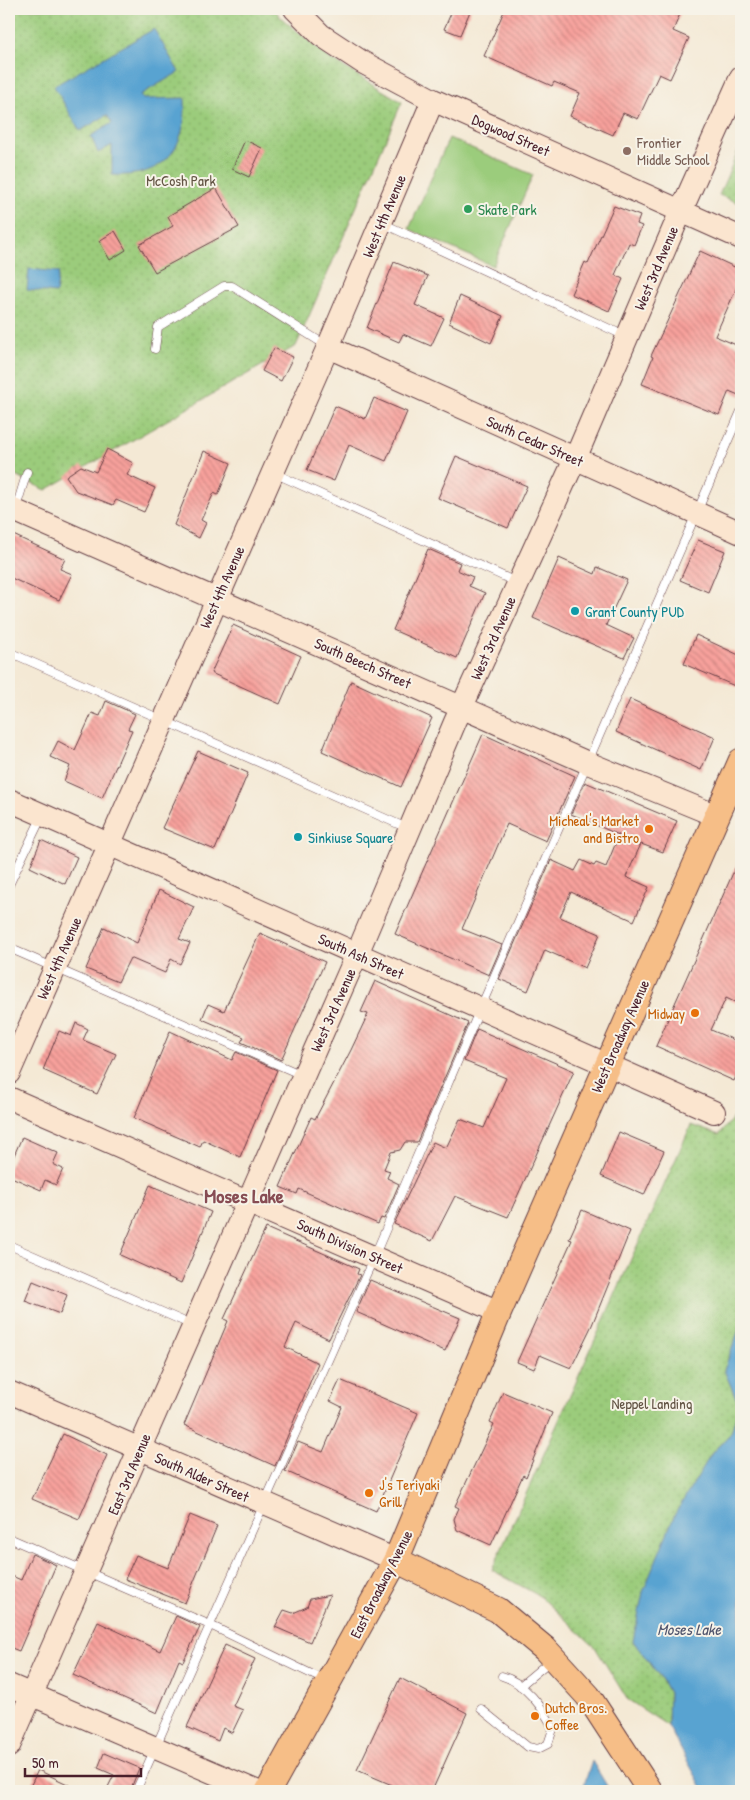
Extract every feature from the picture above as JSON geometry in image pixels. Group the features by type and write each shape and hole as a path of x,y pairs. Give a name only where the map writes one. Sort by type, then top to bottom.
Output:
{"main road":[{"name":"Dogwood Street","path":"296,9 321,35 362,62 433,100 741,238"},
{"name":"West 3rd Avenue","path":"249,1202 358,954 409,829 462,707 575,459 681,211 741,77"},
{"name":"West 4th Avenue","path":"9,1073 328,347 433,100"},
{"name":"South Cedar Street","path":"328,347 741,533"},
{"name":"South Beech Street","path":"12,509 588,762 717,816"},
{"name":"West Broadway Avenue","path":"499,1312 741,761"},
{"name":"South Ash Street","path":"10,803 43,814 714,1112"},
{"name":"South Division Street","path":"9,1098 499,1312"},
{"name":"East 3rd Avenue","path":"9,1746 249,1202"},
{"name":"East Broadway Avenue","path":"268,1791 396,1560 499,1312"},
{"name":"South Alder Street","path":"9,1392 396,1560"},
{"path":"396,1560 498,1610 553,1658 588,1696 650,1791"},
{"path":"9,1685 256,1791"}],"lane":[{"path":"381,223 627,337"},
{"path":"155,349 158,327 224,286 232,286 328,347"},
{"path":"136,1791 157,1748 374,1257 741,411"},
{"path":"12,509 27,472"},
{"path":"273,472 518,583"},
{"path":"9,652 409,829"},
{"path":"9,884 43,814"},
{"path":"9,948 304,1076"},
{"path":"9,1244 194,1326"},
{"path":"9,1538 210,1625 329,1682"},
{"path":"520,1686 553,1658"},
{"path":"481,1709 528,1748 538,1749 548,1744 553,1729 549,1719 520,1686 512,1679 502,1676"}],"green space":[{"name":"McCosh Park","path":"9,9 275,9 279,16 329,58 402,102 296,346 46,490 9,473"},
{"name":"Skate Park","path":"449,138 533,175 493,266 409,229"},
{"path":"741,144 741,204 719,195"},
{"name":"Neppel Landing","path":"741,1108 741,1324 724,1370 739,1405 731,1433 712,1453 633,1641 661,1678 669,1693 668,1726 627,1699 595,1647 541,1597 492,1570 691,1125 719,1135"}],"water":[{"path":"154,29 179,72 140,95 143,99 185,98 185,116 182,132 177,145 159,165 130,175 112,175 112,145 98,153 91,136 112,123 107,115 80,131 54,86"},
{"path":"29,269 59,272 56,293 27,290"},
{"name":"Moses Lake","path":"741,1324 741,1791 704,1791 668,1726 669,1693 661,1678 633,1641 643,1592 675,1514 712,1453 731,1433 739,1405 724,1370"},
{"path":"592,1761 610,1791 582,1791"}],"building":[{"path":"453,9 471,9 460,35 444,29"},
{"path":"505,9 682,9 673,31 689,38 670,79 659,74 638,119 623,113 613,135 570,116 580,93 554,82 552,86 484,56"},
{"path":"245,140 262,148 249,177 232,169"},
{"path":"216,188 239,227 155,272 139,245 173,226 168,216"},
{"path":"614,206 640,216 637,224 642,226 634,245 629,243 615,275 623,279 609,311 571,294 585,262 588,264"},
{"path":"115,231 126,250 110,260 99,241"},
{"path":"700,251 741,270 741,278 715,336 741,347 741,396 729,391 719,415 642,384 653,357 651,356"},
{"path":"394,262 428,276 415,305 444,318 431,346 403,334 399,342 367,328"},
{"path":"460,296 503,316 491,343 449,323"},
{"path":"274,348 293,357 281,381 262,371"},
{"path":"374,398 407,412 386,461 349,445 334,481 307,470 335,406 365,419"},
{"path":"107,449 133,463 127,475 155,488 144,512 116,500 113,505 76,491 66,476 81,466 96,472"},
{"path":"204,451 231,463 218,495 214,493 201,520 206,523 199,538 174,525"},
{"path":"456,456 527,486 508,528 438,498"},
{"path":"9,533 65,559 60,569 72,574 59,600 9,577"},
{"path":"698,540 725,551 708,592 680,580"},
{"path":"428,549 460,563 457,570 473,577 469,586 485,593 457,658 393,630"},
{"name":"Grant County PUD","path":"559,558 595,574 597,567 627,580 606,625 634,638 624,658 533,618"},
{"path":"233,625 301,656 280,704 211,673"},
{"path":"696,635 741,656 741,677 737,687 684,664"},
{"path":"351,681 432,718 401,787 322,751"},
{"path":"630,699 715,737 701,770 616,732"},
{"path":"106,701 135,714 128,729 132,730 102,798 64,781 70,766 50,757 58,741 75,750 92,713 100,716"},
{"path":"483,734 575,776 546,841 507,824 462,929 502,945 489,975 395,934"},
{"path":"198,751 248,773 215,850 162,828"},
{"path":"585,782 677,821 663,852 641,844 626,877 649,887 634,921 571,892 560,917 600,934 585,968 545,950 528,991 499,979 551,860 575,871 581,860 594,866 596,863 606,867 619,835 571,814"},
{"path":"41,840 77,857 65,884 30,867"},
{"path":"741,855 741,1005 726,998 711,1030 741,1043 741,1065 734,1081 656,1046"},
{"path":"159,890 194,907 179,939 190,943 180,964 171,959 165,973 130,958 118,982 86,969 104,927 137,943"},
{"path":"260,933 325,962 281,1060 241,1042 244,1037 202,1019 208,1004 224,1011"},
{"path":"375,981 468,1023 417,1142 405,1142 400,1150 391,1152 384,1169 390,1171 387,1178 399,1184 384,1219 381,1218 378,1224 299,1189 297,1194 280,1187 311,1117 315,1119 368,1014 361,1012"},
{"path":"76,1023 88,1029 83,1040 116,1054 97,1094 43,1070 59,1031 71,1036"},
{"path":"477,1029 574,1071 508,1217 455,1196 432,1241 394,1224 433,1142 446,1148 460,1119 484,1128 506,1078 464,1061"},
{"path":"170,1031 232,1060 236,1052 277,1070 240,1157 203,1140 200,1147 134,1118"},
{"path":"619,1132 664,1151 644,1195 601,1176"},
{"path":"22,1137 58,1153 53,1164 63,1169 56,1185 45,1180 41,1190 9,1176 9,1167"},
{"path":"150,1185 211,1212 181,1283 120,1255"},
{"path":"582,1210 630,1231 592,1325 571,1368 540,1355 534,1369 517,1362 572,1240 569,1239"},
{"path":"266,1228 359,1269 357,1274 360,1275 329,1339 296,1323 285,1347 318,1363 275,1466 184,1425 228,1321 224,1319"},
{"path":"370,1280 460,1318 445,1351 356,1312"},
{"path":"33,1281 67,1295 60,1314 25,1301"},
{"path":"340,1380 418,1413 376,1511 285,1471 298,1442 323,1452 342,1407 330,1401"},
{"path":"503,1392 552,1413 526,1477 523,1475 491,1545 457,1530 454,1519 459,1508 455,1506 494,1424 490,1422"},
{"path":"63,1434 107,1455 79,1519 32,1499"},
{"path":"190,1515 217,1526 185,1603 125,1579 136,1555 168,1568"},
{"path":"32,1554 56,1565 19,1651 9,1647 9,1584 12,1576 21,1580"},
{"path":"330,1595 310,1642 275,1627 284,1610 293,1613 307,1607 310,1599"},
{"path":"176,1616 200,1627 183,1662 179,1660 157,1713 73,1675 98,1622 160,1651"},
{"path":"225,1645 255,1659 233,1706 243,1710 232,1733 223,1728 218,1741 187,1727"},
{"path":"400,1678 467,1713 432,1791 406,1791 357,1770"},
{"path":"104,1753 139,1768 130,1791 106,1791 114,1775 98,1768"},
{"path":"38,1770 82,1791 28,1791"}],"place":[{"name":"Frontier Middle School","path":"627,151"},
{"name":"Skate Park","path":"468,209"},
{"name":"Grant County PUD","path":"575,611"},
{"name":"Micheal's Market and Bistro","path":"649,829"},
{"name":"Sinkiuse Square","path":"298,837"},
{"name":"Midway","path":"695,1013"},
{"name":"J's Teriyaki Grill","path":"369,1493"},
{"name":"Dutch Bros. Coffee","path":"535,1716"}],"district":[{"name":"Moses Lake","path":"244,1195"}]}
